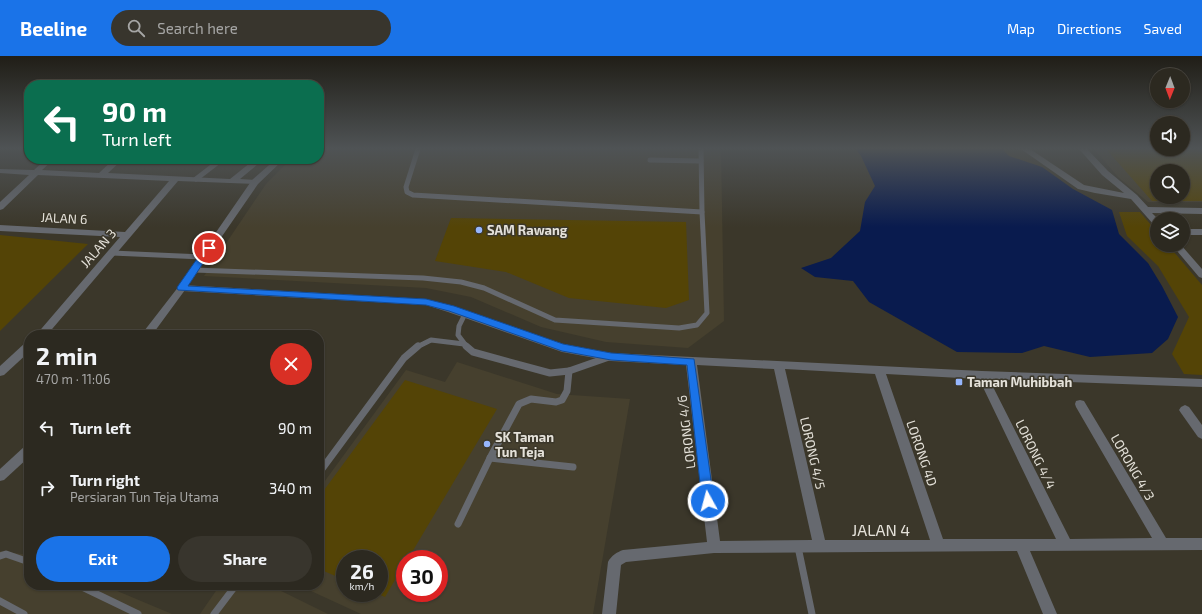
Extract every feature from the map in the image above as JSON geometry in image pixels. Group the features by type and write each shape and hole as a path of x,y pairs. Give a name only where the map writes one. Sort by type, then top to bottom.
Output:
{"street":[{"path":"0,207 32,175"},
{"path":"102,175 256,182"},
{"path":"232,181 240,175"},
{"path":"150,330 182,288 256,182 263,175"},
{"path":"1063,175 1081,187 1095,191 1134,197"},
{"path":"1107,175 1134,197 1150,215"},
{"name":"JALAN 3","path":"45,330 176,178"},
{"path":"1145,210 1202,211"},
{"name":"JALAN 6","path":"0,228 128,235"},
{"path":"1190,232 1202,232"},
{"path":"1182,252 1202,275"},
{"path":"182,288 372,300 414,301 439,305 562,348 611,357 982,375 1202,383"},
{"path":"0,372 24,350"},
{"name":"LORONG 4/6","path":"691,362 714,547"},
{"name":"LORONG 4/5","path":"779,366 820,546"},
{"name":"LORONG 4D","path":"879,370 939,546"},
{"name":"LORONG 4/4","path":"982,375 1066,545"},
{"name":"LORONG 4/3","path":"1080,404 1162,544"},
{"path":"1185,410 1202,434"},
{"path":"0,476 24,454"},
{"name":"JALAN 4","path":"609,614 615,562 623,556 714,547 1202,544"},
{"path":"1021,545 1050,614"}],"lane":[{"path":"196,179 201,175"},
{"path":"410,175 406,187 408,192 413,194 702,212"},
{"path":"194,270 423,278 461,282 484,288 555,320 680,328 697,325 707,313 701,175"},
{"path":"112,253 203,258"},
{"path":"465,314 457,327 457,336 473,352 550,373 569,371 611,357"},
{"path":"324,466 404,358 414,348 424,342 439,340 464,344"},
{"path":"458,524 490,458 519,404 526,400 535,398 552,403 559,402 564,397 569,371"},
{"path":"490,458 573,467"},
{"path":"798,547 812,614"},
{"path":"0,556 6,554 24,560"},
{"path":"88,590 138,614"},
{"path":"214,614 232,590"},
{"path":"0,601 24,614"}],"shaded area":[{"name":"SAM Rawang","path":"275,175 721,175 724,321 688,348 606,342 541,327 471,297 426,288 204,276 266,184"},
{"path":"1116,175 1150,175 1150,202 1148,202"},
{"path":"1129,175 1150,175 1150,199"},
{"path":"1190,175 1202,175 1202,202 1190,202"},
{"path":"1190,175 1202,175 1202,201 1190,201"},
{"path":"1119,212 1140,212 1150,224 1150,252 1174,252 1202,285 1202,375 1184,374 1172,354 1189,317 1158,266 1127,236"},
{"path":"451,218 686,222 689,300 666,308 569,298 506,272 435,261"},
{"path":"0,235 88,244 0,331"},
{"name":"SK Taman Tun Teja","path":"457,362 557,394 630,399 593,614 361,614 309,590 324,590 324,482 406,370 445,382"},
{"path":"405,380 497,409 413,550 396,550 396,578 388,592 388,550 336,550 336,576 324,571 324,490"},
{"path":"0,551 24,554 24,590 115,590 172,614 0,614"},
{"path":"217,590 279,590 328,614 200,614"}],"water":[{"path":"870,175 1053,175 1073,189 1112,210 1119,234 1148,263 1178,317 1168,339 1152,353 1090,357 1044,346 1022,353 957,352 869,302 853,281 815,277 801,268 831,258 860,231 865,202 875,186"}],"place":[{"name":"SAM Rawang","path":"479,230"},
{"name":"Taman Muhibbah","path":"959,382"},
{"name":"SK Taman Tun Teja","path":"487,444"}],"route":[{"path":"209,248 182,288 426,302 451,309 562,348 611,357 691,362 708,501"}]}
